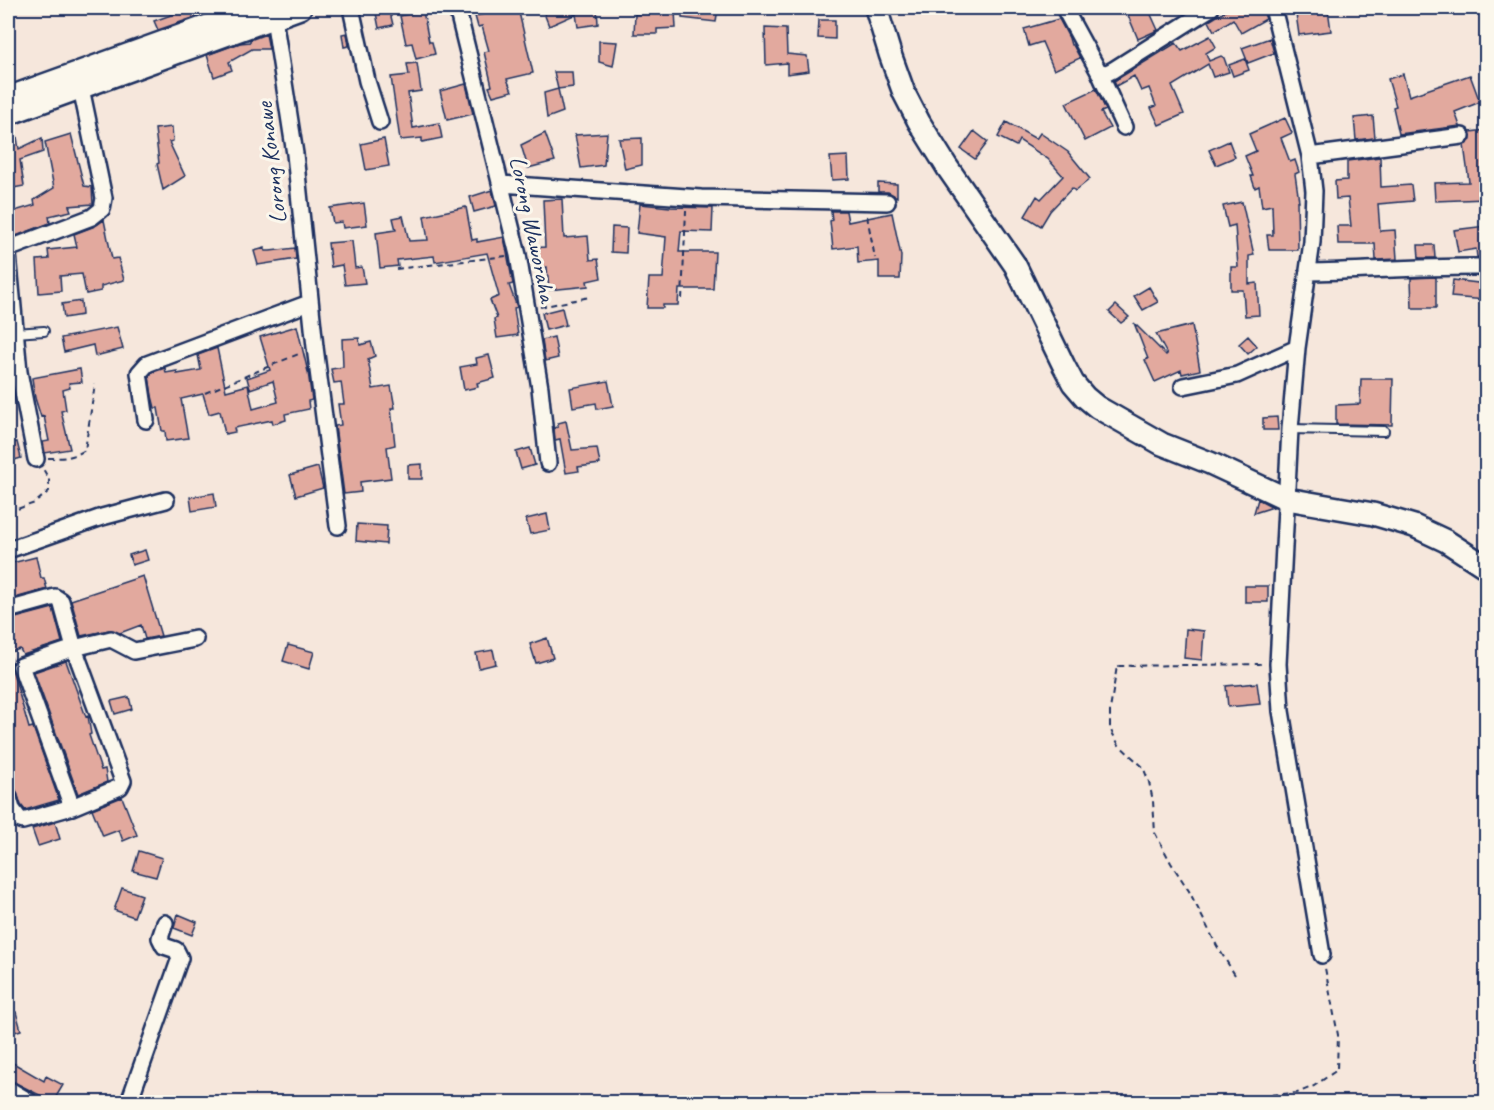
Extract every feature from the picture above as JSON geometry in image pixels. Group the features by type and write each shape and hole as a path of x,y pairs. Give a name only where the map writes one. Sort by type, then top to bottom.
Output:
{"main road":[{"path":"8,98 266,13 300,8"},
{"path":"876,8 904,93 919,122 947,167 1015,265 1073,383 1097,407 1162,444 1210,463 1287,499 1373,514 1414,526 1446,541 1486,567"},
{"path":"8,114 81,88 266,13"}],"street":[{"path":"351,8 364,70 380,122"},
{"name":"Lorong Waworaha","path":"457,8 518,255 528,310 548,463"},
{"path":"1064,8 1100,72 1124,128"},
{"path":"1100,72 1107,73 1113,70 1211,8"},
{"path":"1273,8 1310,156 1314,191 1314,219 1297,348 1290,429 1278,664 1281,711 1322,955"},
{"name":"Lorong Konawe","path":"266,13 295,154 309,303 338,526"},
{"path":"8,249 92,217 102,208 104,198 81,88"},
{"path":"1310,156 1462,136"},
{"path":"501,184 687,197 887,202"},
{"path":"8,254 19,372 36,459"},
{"path":"1308,272 1375,271 1450,266 1486,267"},
{"path":"146,420 139,373 147,364 309,303"},
{"path":"1183,386 1237,375 1297,348"},
{"path":"8,550 102,517 166,500"},
{"path":"8,610 55,597 61,601 74,648 123,780 120,787 72,807 36,819 21,821 12,809 8,795"},
{"path":"72,807 14,669 74,648 111,639 129,649 140,650 195,639"},
{"path":"129,1102 180,958 176,951 164,946 160,938 165,923"},
{"path":"8,1089 30,1102"}],"lane":[{"path":"15,333 44,331"},
{"path":"1290,429 1384,431"}],"path":[{"path":"682,299 687,197"},
{"path":"864,201 875,258"},
{"path":"396,269 518,255"},
{"path":"528,310 590,297"},
{"path":"205,393 315,347"},
{"path":"36,459 68,458 85,450 95,384"},
{"path":"8,512 34,503 49,491 49,479 36,459"},
{"path":"1235,975 1155,833 1153,801 1149,783 1143,768 1119,745 1110,729 1110,710 1117,666 1278,664"},
{"path":"1266,1102 1269,1095 1297,1093 1314,1086 1337,1070 1338,1035 1322,955"}],"building":[{"path":"209,8 210,12 158,30 154,21 185,10 186,13"},
{"path":"375,8 389,8 393,25 379,28"},
{"path":"494,8 518,8 533,73 507,79 512,91 493,96 489,87 492,86 484,52 489,51 482,26 478,27 475,16 495,12"},
{"path":"542,8 597,8 598,24 578,27 576,14 549,26"},
{"path":"682,8 718,8 716,22 682,18"},
{"path":"1125,8 1148,8 1158,30 1138,39"},
{"path":"1230,8 1262,8 1266,19 1241,33 1233,19 1214,31 1209,21"},
{"path":"1328,9 1331,31 1299,35 1296,14"},
{"path":"662,10 675,11 676,28 657,29 657,34 634,34 635,14 662,12"},
{"path":"423,11 429,42 432,42 435,54 416,59 412,43 406,44 400,16"},
{"path":"1059,19 1080,58 1054,70 1042,42 1029,46 1024,29"},
{"path":"819,20 835,20 835,39 818,38"},
{"path":"765,28 786,29 787,54 807,56 809,71 787,74 787,63 766,65"},
{"path":"347,33 349,46 344,47 342,34"},
{"path":"266,34 269,49 252,49 229,62 232,70 214,77 207,55 240,43 250,42"},
{"path":"1210,36 1216,47 1206,53 1209,61 1221,56 1229,72 1213,77 1208,64 1172,86 1184,114 1159,125 1151,108 1156,106 1149,88 1141,91 1134,76 1116,86 1114,81 1176,43 1182,51"},
{"path":"1270,38 1274,53 1248,63 1242,48"},
{"path":"599,41 617,42 613,66 599,62"},
{"path":"1245,59 1249,70 1233,76 1229,65"},
{"path":"417,63 421,91 408,93 413,128 439,123 442,138 422,142 422,138 400,140 391,77 409,75 407,64"},
{"path":"554,72 572,72 573,87 558,89"},
{"path":"1403,74 1409,96 1470,75 1480,102 1455,112 1460,126 1399,134 1393,107 1396,106 1388,79"},
{"path":"466,84 473,114 447,120 440,91"},
{"path":"558,89 563,112 547,118 544,93"},
{"path":"1096,89 1106,110 1101,112 1110,128 1085,141 1066,103"},
{"path":"1373,116 1375,138 1356,140 1354,118"},
{"path":"1285,118 1292,133 1281,138 1290,162 1295,160 1299,172 1295,174 1299,201 1297,201 1298,250 1269,250 1267,235 1273,235 1272,205 1262,207 1259,186 1255,188 1245,156 1256,151 1249,134"},
{"path":"1006,122 1036,139 1040,133 1068,152 1090,179 1075,191 1072,188 1050,211 1041,226 1025,216 1037,196 1041,199 1063,176 1048,159 1019,140 1016,146 998,137"},
{"path":"172,127 173,141 169,142 185,176 163,190 157,164 159,163 155,129"},
{"path":"1486,130 1486,199 1435,201 1434,183 1469,182 1464,145 1471,140 1470,132"},
{"path":"974,131 988,142 975,159 961,149"},
{"path":"545,133 555,161 528,168 521,145"},
{"path":"607,133 604,165 581,168 575,135"},
{"path":"71,134 84,186 92,187 93,204 69,206 71,211 49,216 50,223 8,239 8,213 35,205 34,200 54,188 45,142"},
{"path":"17,137 19,149 42,138 43,152 20,160 24,186 8,189 8,139"},
{"path":"642,138 642,165 625,169 619,139"},
{"path":"384,139 389,166 366,170 361,144"},
{"path":"1229,141 1235,157 1216,165 1209,150"},
{"path":"848,156 849,179 832,180 830,157"},
{"path":"1380,157 1381,187 1411,185 1413,201 1378,204 1380,231 1395,230 1397,259 1376,260 1375,244 1338,244 1337,226 1351,226 1348,198 1336,199 1335,181 1347,180 1347,161"},
{"path":"878,183 897,184 897,197 888,192 878,192"},
{"path":"492,190 496,206 474,212 470,197"},
{"path":"562,199 564,238 588,236 590,260 598,259 601,278 587,281 588,286 549,290 547,267 536,268 533,248 545,247 543,200"},
{"path":"1242,202 1254,255 1249,256 1249,284 1257,283 1259,315 1245,316 1243,290 1231,290 1231,267 1238,267 1235,225 1228,227 1223,206"},
{"path":"364,203 367,225 343,228 342,222 333,223 330,208"},
{"path":"640,204 713,208 712,232 681,231 679,252 715,252 713,289 679,289 678,305 647,308 649,278 663,278 666,237 637,233"},
{"path":"466,207 472,240 477,239 477,242 504,237 513,284 509,285 517,307 514,308 518,335 497,338 494,319 497,318 490,300 499,296 487,253 435,262 434,256 397,260 398,266 380,268 376,233 396,230 393,218 403,216 409,241 428,240 424,216"},
{"path":"831,211 846,211 848,222 892,213 901,256 900,279 879,279 879,261 858,263 857,246 833,249"},
{"path":"104,220 112,259 118,258 124,280 101,286 101,291 86,294 82,274 60,276 61,291 39,293 37,260 49,259 48,250 77,247 74,234"},
{"path":"1486,226 1486,257 1477,257 1476,249 1458,252 1454,230"},
{"path":"612,227 627,228 626,253 611,252"},
{"path":"352,241 355,268 362,267 365,283 345,285 342,265 331,267 328,243"},
{"path":"1418,245 1434,245 1435,258 1419,258"},
{"path":"265,248 265,251 270,251 295,248 296,259 258,265 254,251"},
{"path":"1436,277 1436,308 1412,308 1411,278"},
{"path":"1453,280 1486,284 1486,300 1451,297"},
{"path":"1149,287 1158,302 1143,310 1134,296"},
{"path":"81,301 82,315 64,318 62,304"},
{"path":"1116,305 1129,317 1121,323 1109,312"},
{"path":"562,308 566,325 546,330 542,313"},
{"path":"1134,323 1166,355 1156,334 1192,325 1200,370 1182,374 1181,370 1155,382 1145,360 1148,359"},
{"path":"297,326 308,372 312,400 308,401 309,409 285,414 286,420 273,424 272,420 234,428 235,432 225,434 220,411 209,414 203,394 181,399 188,438 166,441 158,408 155,408 152,396 149,376 153,372 165,368 166,373 177,371 177,374 201,370 198,355 217,348 226,391 248,385 253,409 278,402 273,381 250,389 247,378 270,370 260,337"},
{"path":"117,327 123,349 95,356 93,345 64,352 61,338"},
{"path":"1248,336 1257,346 1248,354 1239,344"},
{"path":"554,337 558,358 545,361 542,340"},
{"path":"359,338 360,345 371,342 375,356 368,359 373,389 391,386 395,408 391,408 395,445 387,447 391,478 360,482 361,492 344,494 335,426 341,425 338,404 344,404 341,382 334,383 331,369 343,367 342,339"},
{"path":"489,355 495,378 477,383 478,387 464,390 460,367 477,364 476,358"},
{"path":"80,369 82,382 69,383 70,388 63,390 66,410 61,411 70,449 45,453 43,442 49,441 44,416 41,417 35,398 32,378"},
{"path":"1361,379 1393,379 1392,425 1336,424 1336,405 1360,404"},
{"path":"608,381 613,406 597,409 596,403 573,407 570,388"},
{"path":"1277,417 1278,430 1263,430 1263,418"},
{"path":"566,421 572,450 597,448 600,464 578,467 579,471 566,473 560,439 555,440 554,428 558,427 558,423"},
{"path":"17,442 21,458 8,462 8,444"},
{"path":"530,448 535,465 521,469 516,452"},
{"path":"422,464 422,479 408,479 408,465"},
{"path":"318,467 323,488 296,496 290,475"},
{"path":"214,493 216,507 192,511 190,497"},
{"path":"1258,499 1273,507 1254,513"},
{"path":"547,514 550,530 530,534 526,519"},
{"path":"357,524 387,526 386,544 356,541"},
{"path":"145,550 148,560 132,565 129,555"},
{"path":"36,557 41,578 44,578 47,589 8,600 8,564"},
{"path":"143,576 161,636 145,639 141,625 120,633 109,630 81,636 71,600"},
{"path":"1245,586 1268,586 1268,602 1245,602"},
{"path":"53,608 62,642 23,655 20,649 8,653 8,620"},
{"path":"1186,629 1204,631 1202,660 1184,658"},
{"path":"547,638 553,658 536,663 530,644"},
{"path":"288,645 314,652 309,669 283,661"},
{"path":"493,650 496,664 479,668 476,653"},
{"path":"8,658 11,658 29,728 33,727 59,800 25,810 12,786 8,772"},
{"path":"66,661 86,717 88,716 91,734 89,735 101,770 105,769 107,782 78,794 34,672"},
{"path":"1257,683 1260,704 1228,707 1226,686"},
{"path":"129,697 132,709 115,714 111,701"},
{"path":"122,797 137,835 123,841 119,830 103,836 92,809"},
{"path":"55,822 60,839 38,846 32,829"},
{"path":"139,851 162,858 156,877 133,871"},
{"path":"122,888 142,895 134,917 114,910"},
{"path":"178,914 197,922 192,935 174,928"},
{"path":"16,1012 21,1030 8,1034 8,1014"},
{"path":"8,1060 44,1081 46,1076 63,1085 53,1102 8,1079"}]}
